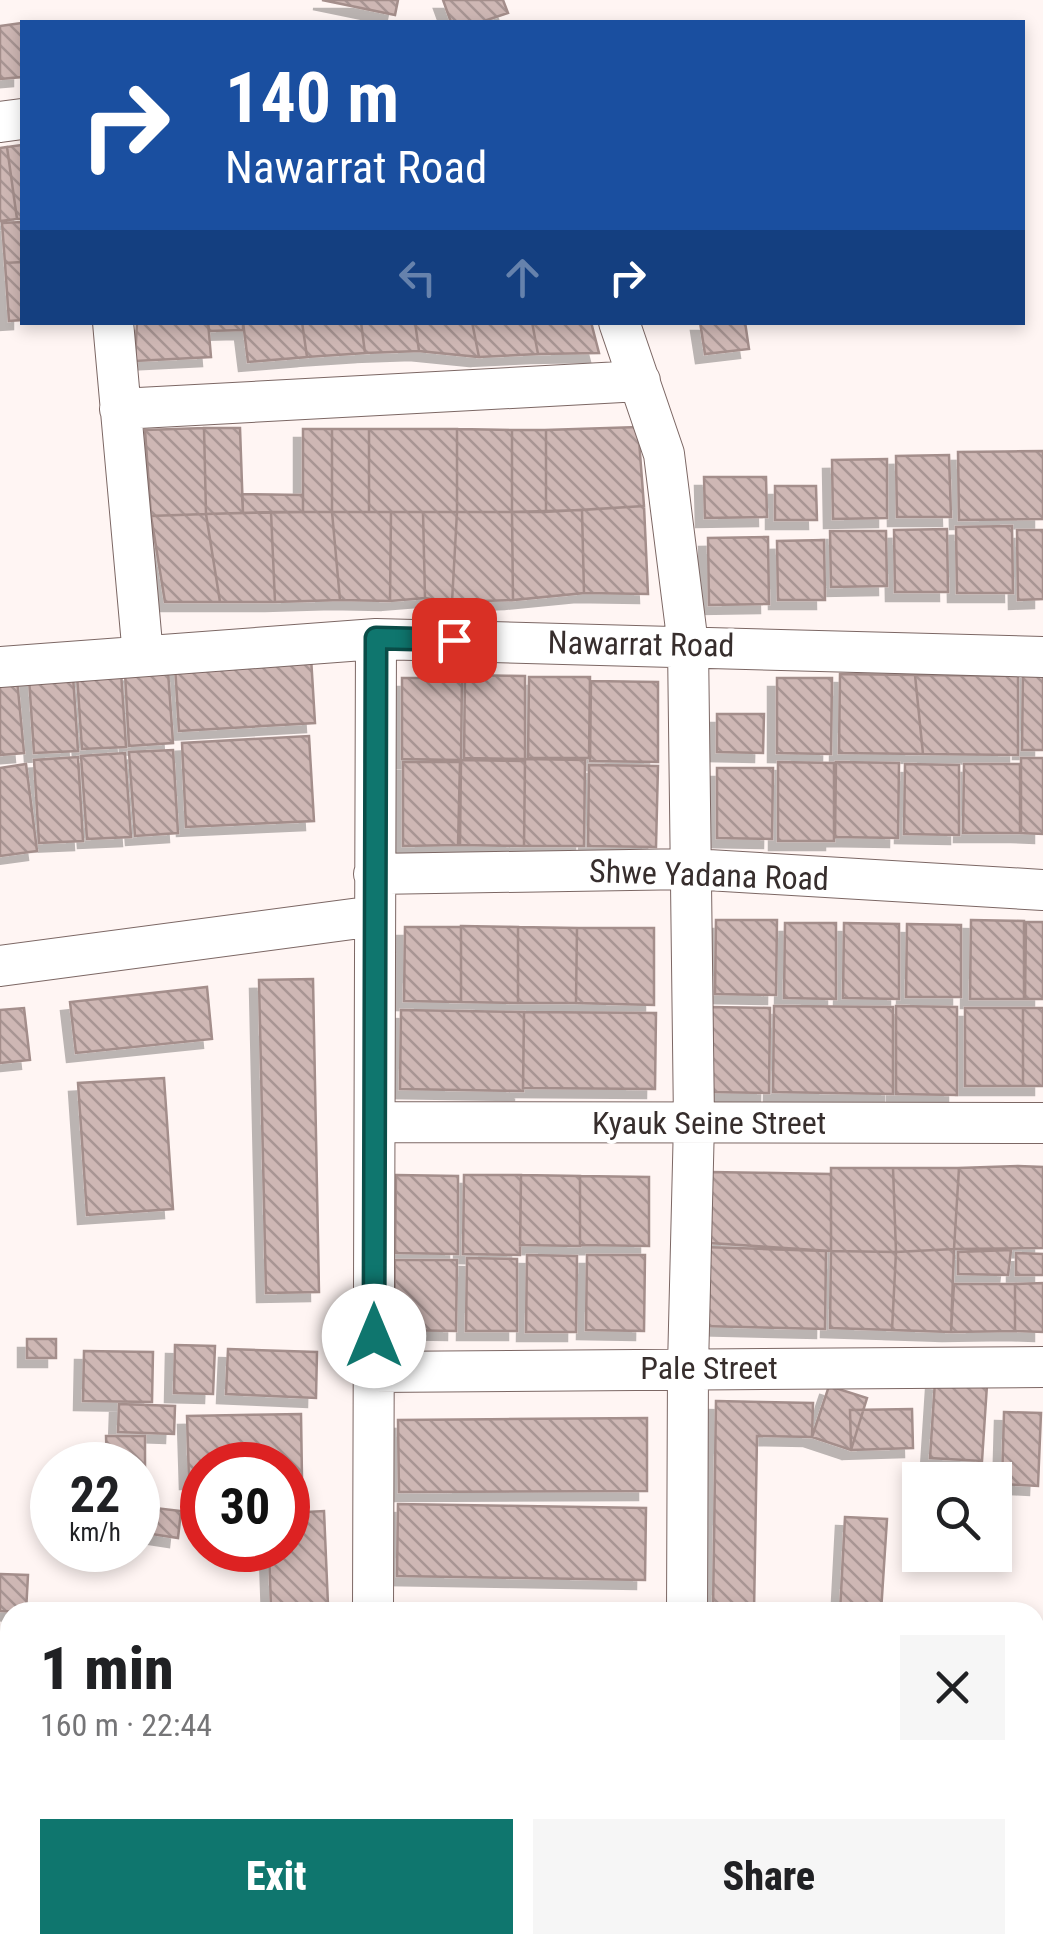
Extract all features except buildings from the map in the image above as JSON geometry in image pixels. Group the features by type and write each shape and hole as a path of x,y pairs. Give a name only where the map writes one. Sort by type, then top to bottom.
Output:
{"street":[{"path":"113,325 144,656"},
{"path":"621,325 664,454 688,645 694,1122 688,1602"},
{"path":"120,408 640,382"},
{"path":"373,1602 376,638"},
{"name":"Nawarrat Road","path":"0,668 376,638 1043,657"},
{"name":"Shwe Yadana Road","path":"374,874 691,869 1043,890"},
{"path":"0,966 376,916"},
{"name":"Kyauk Seine Street","path":"376,1122 1043,1123"},
{"name":"Pale Street","path":"374,1372 1043,1367"}],"route":[{"path":"374,1336 376,638 454,640"}]}
